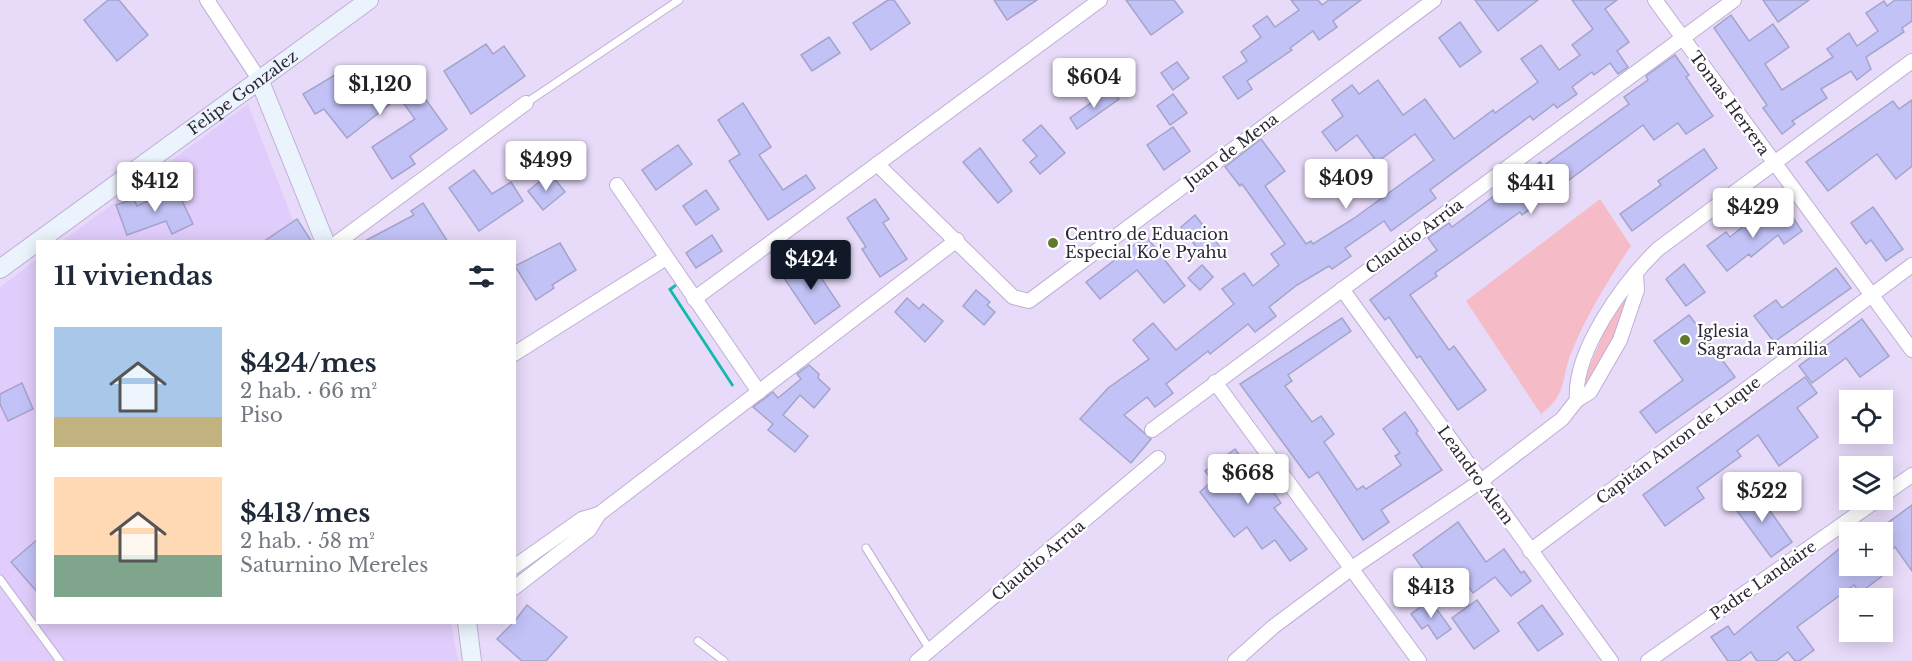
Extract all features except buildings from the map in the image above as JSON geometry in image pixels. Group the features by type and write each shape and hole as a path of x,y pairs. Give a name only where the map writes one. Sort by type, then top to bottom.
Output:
{"street":[{"path":"207,0 259,79 324,240"},
{"name":"Felipe Gonzalez","path":"40,240 369,0"},
{"path":"694,299 1100,0"},
{"name":"Juan de Mena","path":"957,240 1013,297 1029,301 1434,0"},
{"name":"Tomas Herrera","path":"1655,0 1912,350"},
{"name":"Claudio Arrúa","path":"1152,430 1215,381 1684,39 1734,0"},
{"path":"1577,400 1576,383 1595,337 1625,284 1658,249 1912,61"},
{"path":"341,240 526,103"},
{"path":"516,586 588,530 599,514 957,240 877,164"},
{"path":"617,185 759,392"},
{"name":"Felipe Gonzalez","path":"0,269 36,243"},
{"path":"516,353 666,258"},
{"name":"Capitán Anton de Luque","path":"1530,551 1912,264"},
{"path":"1234,661 1272,627 1352,568 1481,481 1562,419 1577,400 1590,393 1616,352 1637,290 1636,274"},
{"name":"Leandro Alem","path":"1342,289 1611,661"},
{"path":"1215,381 1419,661"},
{"name":"Claudio Arrua","path":"917,661 1158,458"},
{"path":"1893,488 1912,475"},
{"name":"Padre Landaire","path":"1648,661 1863,510"},
{"path":"516,566 582,519 599,514"},
{"path":"469,624 472,661"}],"lane":[{"path":"526,103 679,0"},
{"path":"866,548 930,650"},
{"path":"0,579 60,661"},
{"path":"698,641 724,661"}],"shaded area":[{"path":"248,104 301,240 64,240"},
{"path":"1600,199 1631,246 1584,324 1568,361 1560,393 1550,407 1541,414 1466,301"},
{"path":"36,260 36,624 451,624 458,661 0,661 0,287"},
{"path":"1632,283 1612,347 1585,390 1581,387 1609,321"},
{"path":"675,284 677,286 672,290 734,385 732,387 668,289"}],"place":[{"name":"Centro de Eduacion Especial Ko'e Pyahu","path":"1053,243"},
{"name":"Iglesia Sagrada Familia","path":"1685,340"}]}
